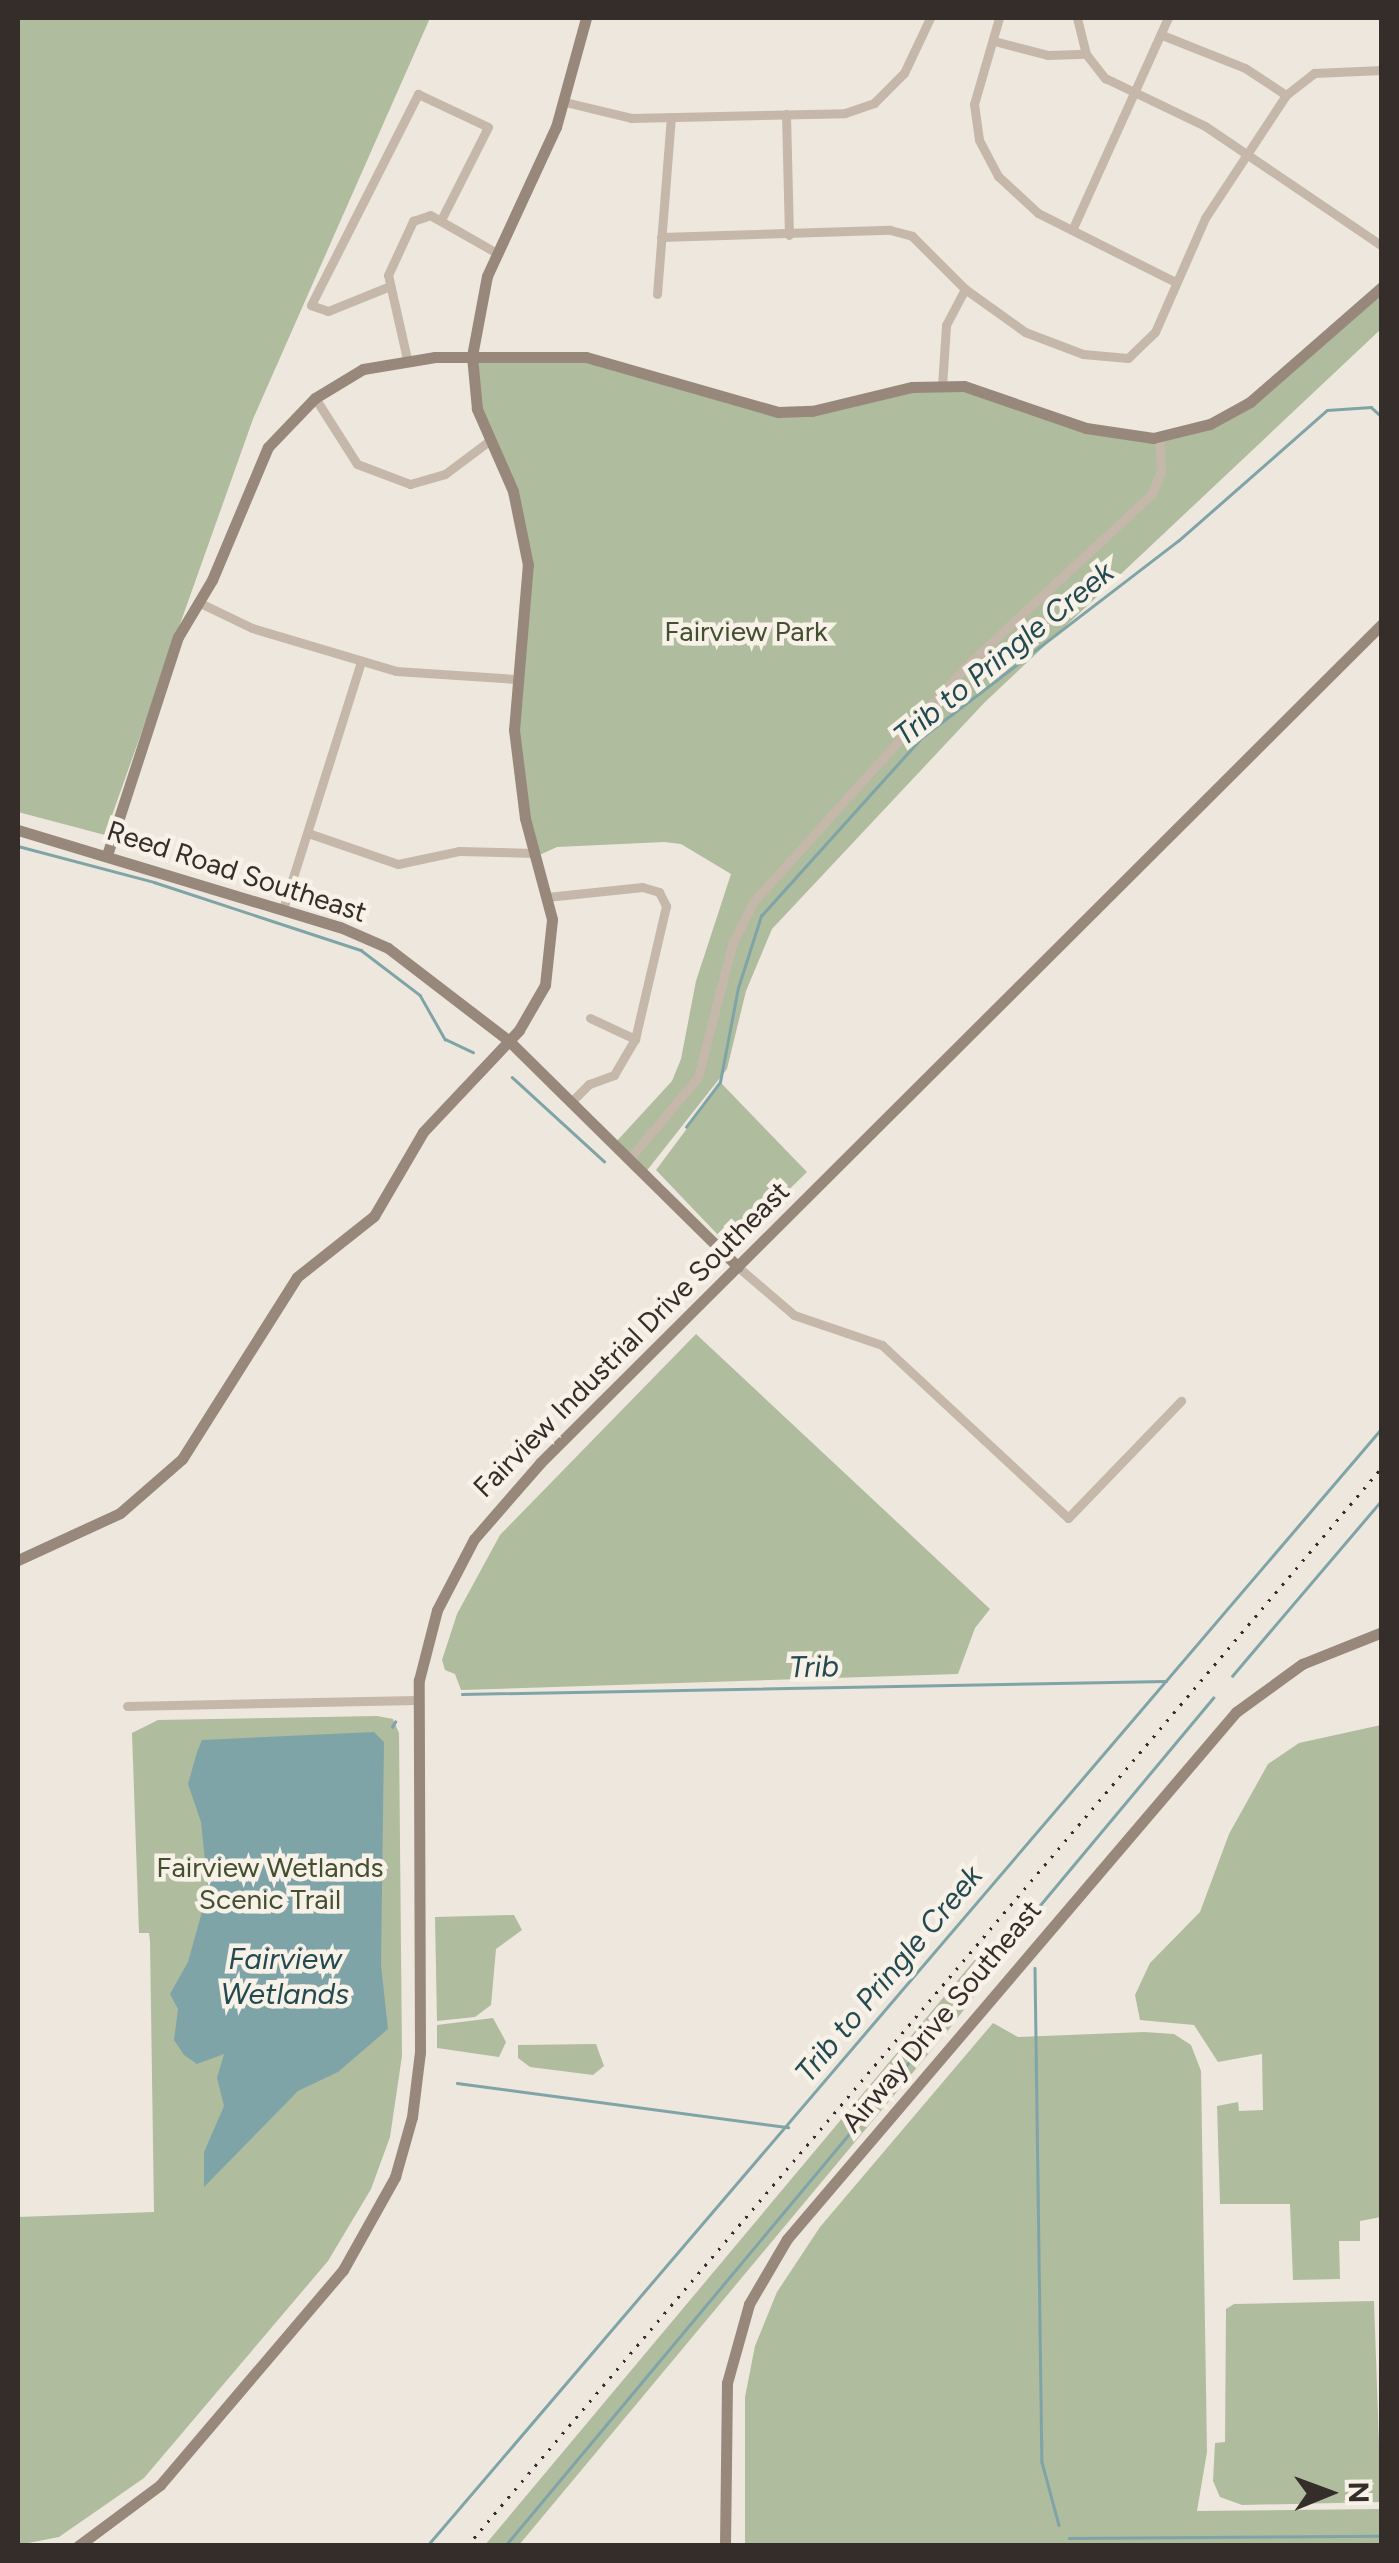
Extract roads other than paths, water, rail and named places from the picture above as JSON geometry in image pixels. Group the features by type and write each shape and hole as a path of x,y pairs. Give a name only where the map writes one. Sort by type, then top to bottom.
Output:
{"street":[{"path":"18,1560 97,1527 165,1477 203,1432 297,1277 374,1216 423,1132 531,1013 549,973 553,934 518,773 515,679 528,565 513,491 477,408 472,356 495,252 565,102 586,18"},
{"path":"565,102 615,116 845,113 874,103 912,61 930,18"},
{"path":"999,18 974,104 986,157 1022,203 1173,282"},
{"path":"1077,18 1086,54 1105,78 1134,96 1204,126 1382,246"},
{"path":"1073,228 1165,26 1245,68 1286,95"},
{"path":"994,42 1048,55 1086,54"},
{"path":"661,237 789,235 863,228 912,236 965,289 1053,346 1112,360 1128,358 1154,332 1173,282 1244,155 1286,95 1314,73 1382,70"},
{"path":"390,286 328,311 311,305 418,94 488,127 441,220"},
{"path":"786,114 789,235"},
{"path":"657,294 671,118"},
{"path":"407,360 388,268 413,221 420,216 441,220 495,252"},
{"path":"107,855 162,681 268,448 315,398 363,369 407,360 472,356 622,364 778,412 812,412 942,386 984,390 1086,428 1160,437 1210,424 1250,402 1382,287"},
{"path":"942,386 946,325 965,289"},
{"path":"315,398 357,464 410,484 446,474 489,441"},
{"path":"630,1158 698,1077 737,930 764,887 965,667 1152,494 1161,470 1160,437"},
{"path":"198,602 252,628 362,662 454,678 515,679"},
{"name":"Fairview Industrial Drive Southeast","path":"78,2546 124,2518 172,2470 343,2270 395,2177 412,2116 420,2052 417,1700 437,1610 484,1524 1382,624"},
{"path":"283,910 362,662"},
{"name":"Reed Road Southeast","path":"18,830 283,910 388,948 508,1040 738,1267"},
{"path":"308,833 398,864 460,852 534,854"},
{"path":"547,897 606,887 653,889 662,896 666,911 635,1038 614,1075 588,1084 572,1101"},
{"path":"590,1018 635,1038"},
{"path":"738,1267 794,1315 882,1345 1068,1518 1181,1401"},
{"name":"Airway Drive Southeast","path":"724,2546 726,2383 749,2304 787,2239 1236,1712 1302,1664 1382,1632"},
{"path":"127,1706 417,1700"}],"water":[{"name":"Fairview Wetlands","path":"374,1732 384,1742 381,1965 388,2029 338,2072 298,2091 204,2187 204,2152 224,2106 217,2078 224,2054 197,2064 184,2055 174,2040 178,2009 170,1994 188,1962 208,1890 201,1822 188,1784 197,1752 202,1740"}],"waterway":[{"name":"Trib to Pringle Creek","path":"686,1127 720,1082 738,988 761,916 921,738 1178,541 1327,410 1371,407 1382,417"},
{"path":"18,846 154,882 361,950 420,995 445,1039 473,1052"},
{"path":"512,1077 604,1161"},
{"name":"Trib to Pringle Creek","path":"427,2546 1382,1428"},
{"name":"Trib to Pringle Creek","path":"1232,1676 1382,1500"},
{"name":"Trib","path":"462,1694 1166,1681"},
{"path":"505,2546 1213,1698"},
{"name":"Trib","path":"392,1727 395,1722"},
{"path":"1035,1968 1042,2462 1059,2525"},
{"name":"Trib","path":"457,2083 788,2127"},
{"path":"1069,2538 1382,2536"}],"railway":[{"path":"467,2546 1382,1467"}],"park label":[{"name":"Fairview Park","path":"746,631"},
{"name":"Fairview Wetlands Scenic Trail","path":"270,1883"}]}
